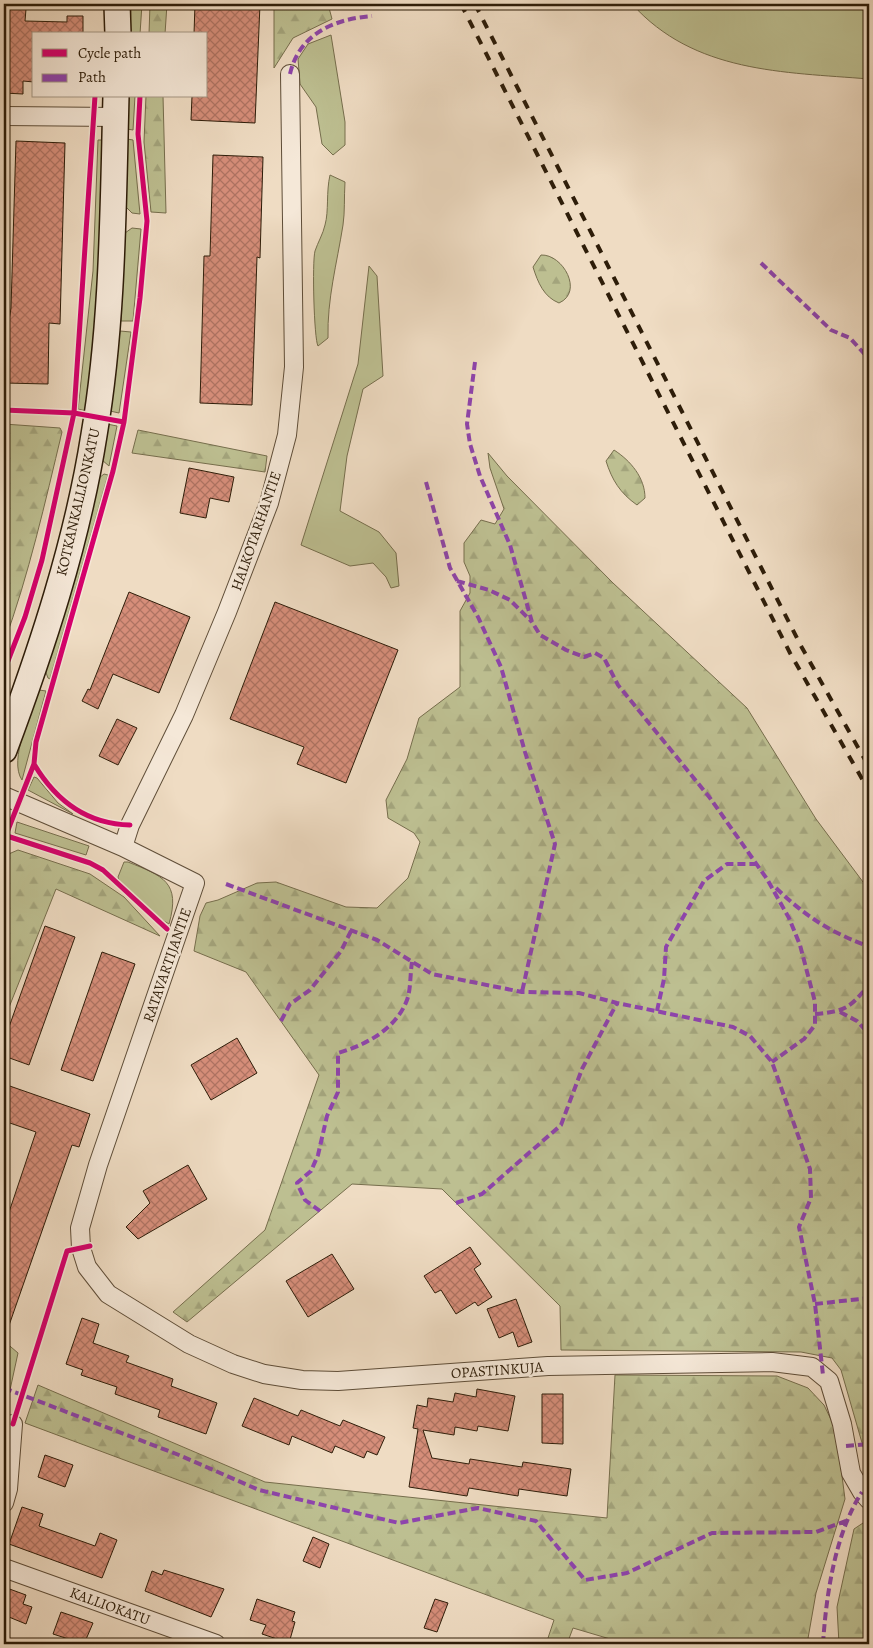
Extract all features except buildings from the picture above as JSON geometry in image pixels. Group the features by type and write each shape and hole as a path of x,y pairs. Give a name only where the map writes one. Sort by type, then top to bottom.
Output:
{"street":[{"path":"117,4 118,32"},
{"name":"HALKOTARHANTIE","path":"123,847 130,824 184,715 226,612 269,503 287,435 294,367 290,74"},
{"path":"4,116 116,107"},
{"name":"KOTKANKALLIONKATU","path":"4,750 34,669 58,589 76,522 94,436 110,285 116,107"},
{"name":"RATAVARTIJANTIE","path":"4,796 123,847 195,883 98,1165 80,1228 81,1248"},
{"name":"OPASTINKUJA","path":"81,1248 88,1267 97,1282 108,1294 188,1344 232,1364 283,1377 302,1380 338,1381 548,1366 772,1362 812,1367 829,1381 842,1424 851,1473 869,1500"},
{"path":"4,1504 8,1489 13,1424"},
{"name":"KALLIOKATU","path":"4,1568 216,1644"}],"green space":[{"path":"131,4 142,4 140,32 130,32"},
{"path":"150,4 167,4 165,32 149,32"},
{"path":"274,4 328,4 332,19 293,38 274,68"},
{"path":"632,4 869,4 869,79 773,70 742,65 712,56 683,44 656,27"},
{"path":"331,35 345,122 345,145 333,155 322,144 316,107 300,84 298,59 308,44"},
{"path":"128,98 135,98 133,130 127,129"},
{"path":"146,98 163,98 166,213 151,212 144,142"},
{"path":"127,139 133,140 140,214 132,213 125,206"},
{"path":"98,140 107,140 100,271 86,411 78,409 93,271"},
{"path":"330,175 345,182 344,215 331,295 328,338 318,346 315,316 314,258 326,220"},
{"path":"132,228 141,229 133,321 121,321 123,239 125,233"},
{"path":"541,255 549,256 557,261 568,274 570,291 566,298 559,303 549,297 539,284 533,267"},
{"path":"369,266 377,276 383,376 363,389 347,456 340,511 379,532 396,553 399,586 391,588 386,577 373,563 350,566 301,545 358,364"},
{"path":"120,331 131,332 119,413 110,411"},
{"path":"4,424 60,428 62,432 29,565 4,643"},
{"path":"107,424 117,426 109,466 102,460"},
{"path":"138,430 267,456 265,472 132,453"},
{"path":"614,450 626,459 636,471 643,484 645,498 637,505 621,491 611,474 606,461"},
{"path":"488,453 507,476 613,583 747,708 816,819 869,890 869,1467 841,1370 832,1358 801,1352 561,1350 560,1306 442,1189 352,1184 187,1322 173,1312 265,1230 319,1075 246,972 194,951 200,916 206,903 218,900 257,883 276,882 346,907 377,908 408,878 420,842 414,833 388,818 386,800 407,759 419,718 460,687 460,611 470,593 470,576 464,562 464,543 481,520 495,524 504,509 490,468"},
{"path":"104,474 108,475 50,679 45,670 99,478"},
{"path":"39,690 46,691 22,780 18,771 19,748"},
{"path":"34,777 37,778 58,803 73,814 28,790"},
{"path":"17,822 89,846 86,855 15,833"},
{"path":"18,850 90,874 124,897 160,936 56,889 4,1020 4,856"},
{"path":"124,862 151,872 166,882 171,890 173,899 169,924 162,920 119,880 118,877"},
{"path":"4,1341 18,1353 5,1413 4,1413"},
{"path":"615,1375 777,1376 808,1388 824,1405 836,1430 845,1499 816,1593 807,1644 627,1644 573,1628 567,1644 546,1644 554,1620 25,1423 38,1385 265,1482 607,1518"},
{"path":"869,1519 869,1644 839,1644 837,1607 854,1529"}],"railway":[{"path":"461,4 790,653 869,791"},
{"path":"475,4 801,646 869,767"}],"marked path":[{"path":"290,74 301,48 320,31 344,21 372,16"},
{"path":"761,263 831,330 850,338 869,359"},
{"path":"475,362 467,424 470,444 480,476 510,545 532,622 540,635 566,650 584,657 595,653 604,658 618,685 710,798 767,879 789,918 800,945 815,1002 815,1025 804,1039 772,1062"},
{"path":"426,482 450,568 478,617 501,667 525,752 555,844 522,992"},
{"path":"457,581 489,590 510,600 532,622"},
{"path":"657,1011 664,979 666,947 704,881 727,864 756,864"},
{"path":"226,884 377,940 432,974 522,992 579,993 617,1003 733,1027 750,1036 772,1062 810,1169 811,1198 799,1227 815,1304 823,1375"},
{"path":"776,888 817,921 839,934 865,945 869,957"},
{"path":"281,1021 290,1004 310,990 341,951 351,931"},
{"path":"320,1211 305,1200 297,1183 311,1171 318,1155 327,1116 338,1092 338,1053 369,1040 396,1019 407,1000 412,962"},
{"path":"815,1014 841,1010 857,999 869,985"},
{"path":"456,1203 482,1194 561,1125 582,1069 617,1003"},
{"path":"840,1012 857,1021 869,1034"},
{"path":"815,1304 869,1298"},
{"path":"4,1388 179,1455 259,1490 399,1523 478,1508 536,1521 585,1580 627,1573 712,1533 816,1532 846,1521"},
{"path":"846,1446 869,1444"},
{"path":"823,1644 830,1586 839,1545 845,1526 862,1492"}],"cycle path":[{"path":"4,671 25,617 42,560 74,413 95,98"},
{"path":"4,840 34,764 36,742 113,471 124,422 140,298 147,221 138,134 140,98"},
{"path":"4,410 74,413 124,422"},
{"path":"34,764 52,789 74,808 100,820 114,824 130,825"},
{"path":"7,836 90,863 103,870 167,929"},
{"path":"13,1424 67,1251 90,1246"}]}
